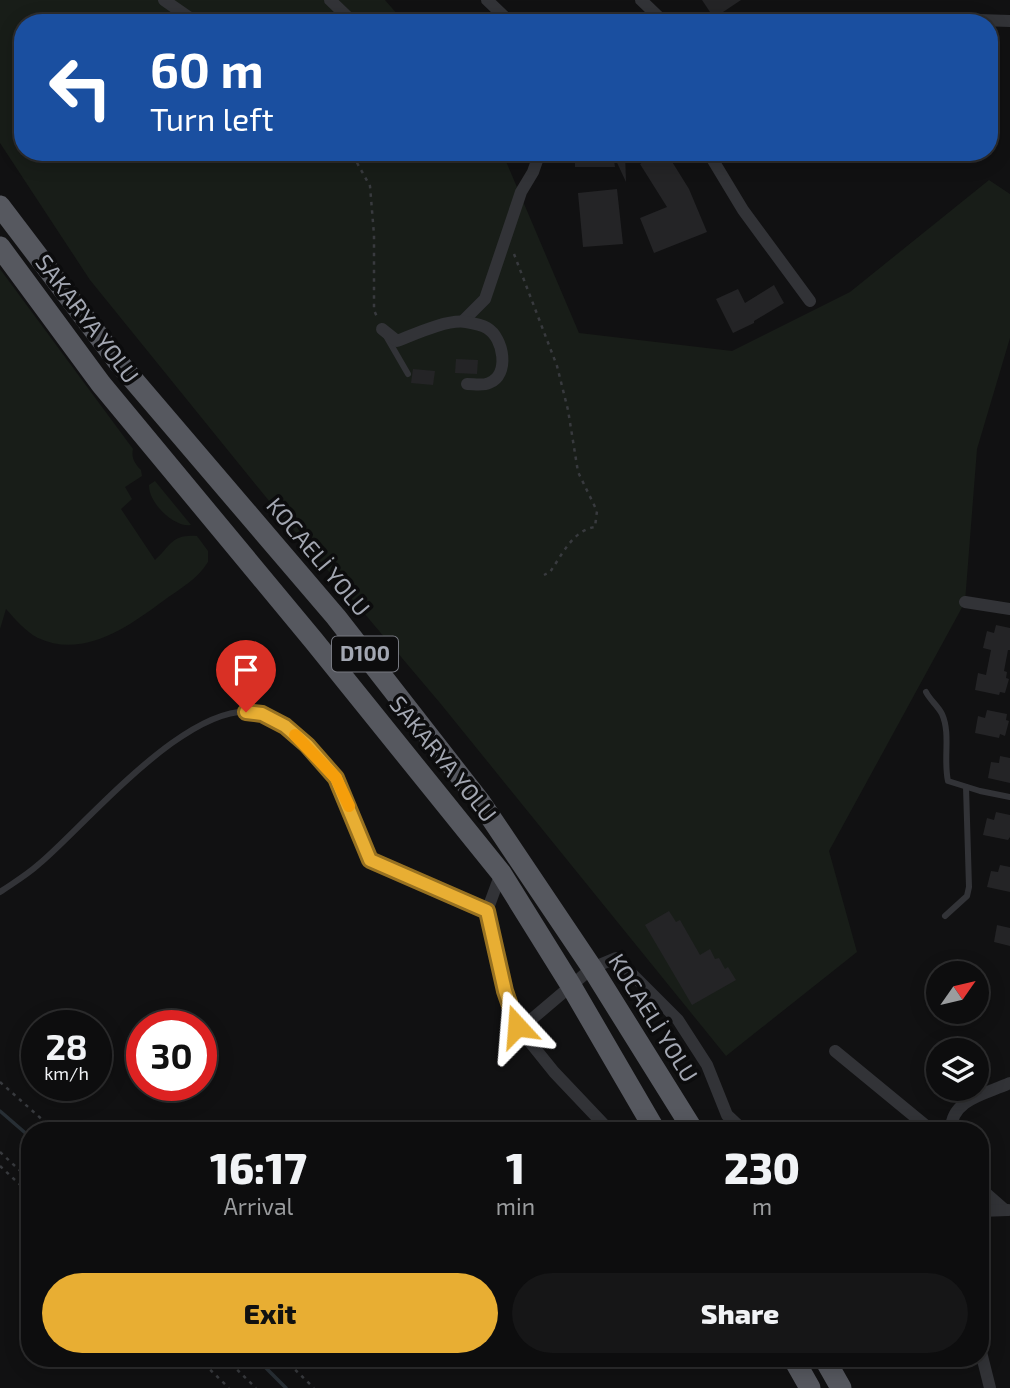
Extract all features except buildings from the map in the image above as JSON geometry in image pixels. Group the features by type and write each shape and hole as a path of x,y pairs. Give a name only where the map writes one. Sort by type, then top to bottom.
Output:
{"highway":[{"name":"KOCAELİ YOLU","path":"0,206 119,363 336,617 464,781 592,968 688,1122"},
{"name":"SAKARYA YOLU","path":"0,247 101,384 314,641 501,873 650,1122"},
{"path":"798,1367 810,1388"},
{"path":"829,1367 841,1388"}],"street":[{"path":"164,0 184,14"},
{"path":"330,0 345,14"},
{"path":"487,0 502,14"},
{"path":"641,0 656,14"},
{"path":"463,321 485,299 521,192 537,161"},
{"path":"714,161 750,220 810,301"},
{"path":"382,329 397,341 428,329 463,321 489,329 500,346 503,364 499,377 487,385 467,384"},
{"path":"965,602 1010,609"},
{"path":"501,873 487,911 505,991 519,1030 601,1122"},
{"path":"519,1030 570,984 592,968 616,958 678,1020 707,1065 727,1115 734,1122"},
{"path":"835,1051 921,1122"},
{"path":"951,1122 960,1105 1010,1083"},
{"path":"989,1195 1008,1210"},
{"path":"989,1211 1008,1210"},
{"path":"985,1367 990,1388"}],"lane":[{"path":"382,329 408,374"},
{"path":"926,692 930,701 942,713 946,732 948,781 966,788 1010,797"},
{"path":"0,892 39,865 161,751 188,732 223,716 246,712 262,714 285,726 307,745 336,778 370,860 487,911"},
{"path":"945,916 967,896 969,887 966,788"}],"path":[{"path":"356,161 370,186 374,235 374,310 382,329"},
{"path":"505,239 521,270 529,298 557,366 569,410 578,472 597,511 595,527 585,529 576,536 550,572 544,575"},
{"path":"0,1082 45,1122"},
{"path":"0,1152 21,1172"},
{"path":"0,1166 21,1186"},
{"path":"207,1367 229,1388"},
{"path":"234,1367 256,1388"},
{"path":"292,1367 314,1388"}],"shaded area":[{"path":"0,0 385,0 397,14 14,14 14,161 506,161 579,333 732,351 850,292 989,180 1010,194 1010,338 977,449 965,602 829,851 857,952 726,1056 440,703 265,496 90,280 0,143"},
{"path":"0,269 133,449 133,458 142,476 125,487 132,499 121,509 155,560 172,542 182,537 197,536 208,551 208,562 187,584 120,630 88,642 55,644 38,638 6,609 0,629"},
{"path":"155,481 191,525 177,522 157,506 149,485"}],"waterway":[{"path":"0,1111 21,1129"},
{"path":"265,1367 286,1388"}],"slow traffic":[{"path":"295,735 336,778 349,806"}],"route":[{"path":"246,712 262,714 285,726 307,745 336,778 370,860 487,911 505,991 517,1026"}]}
